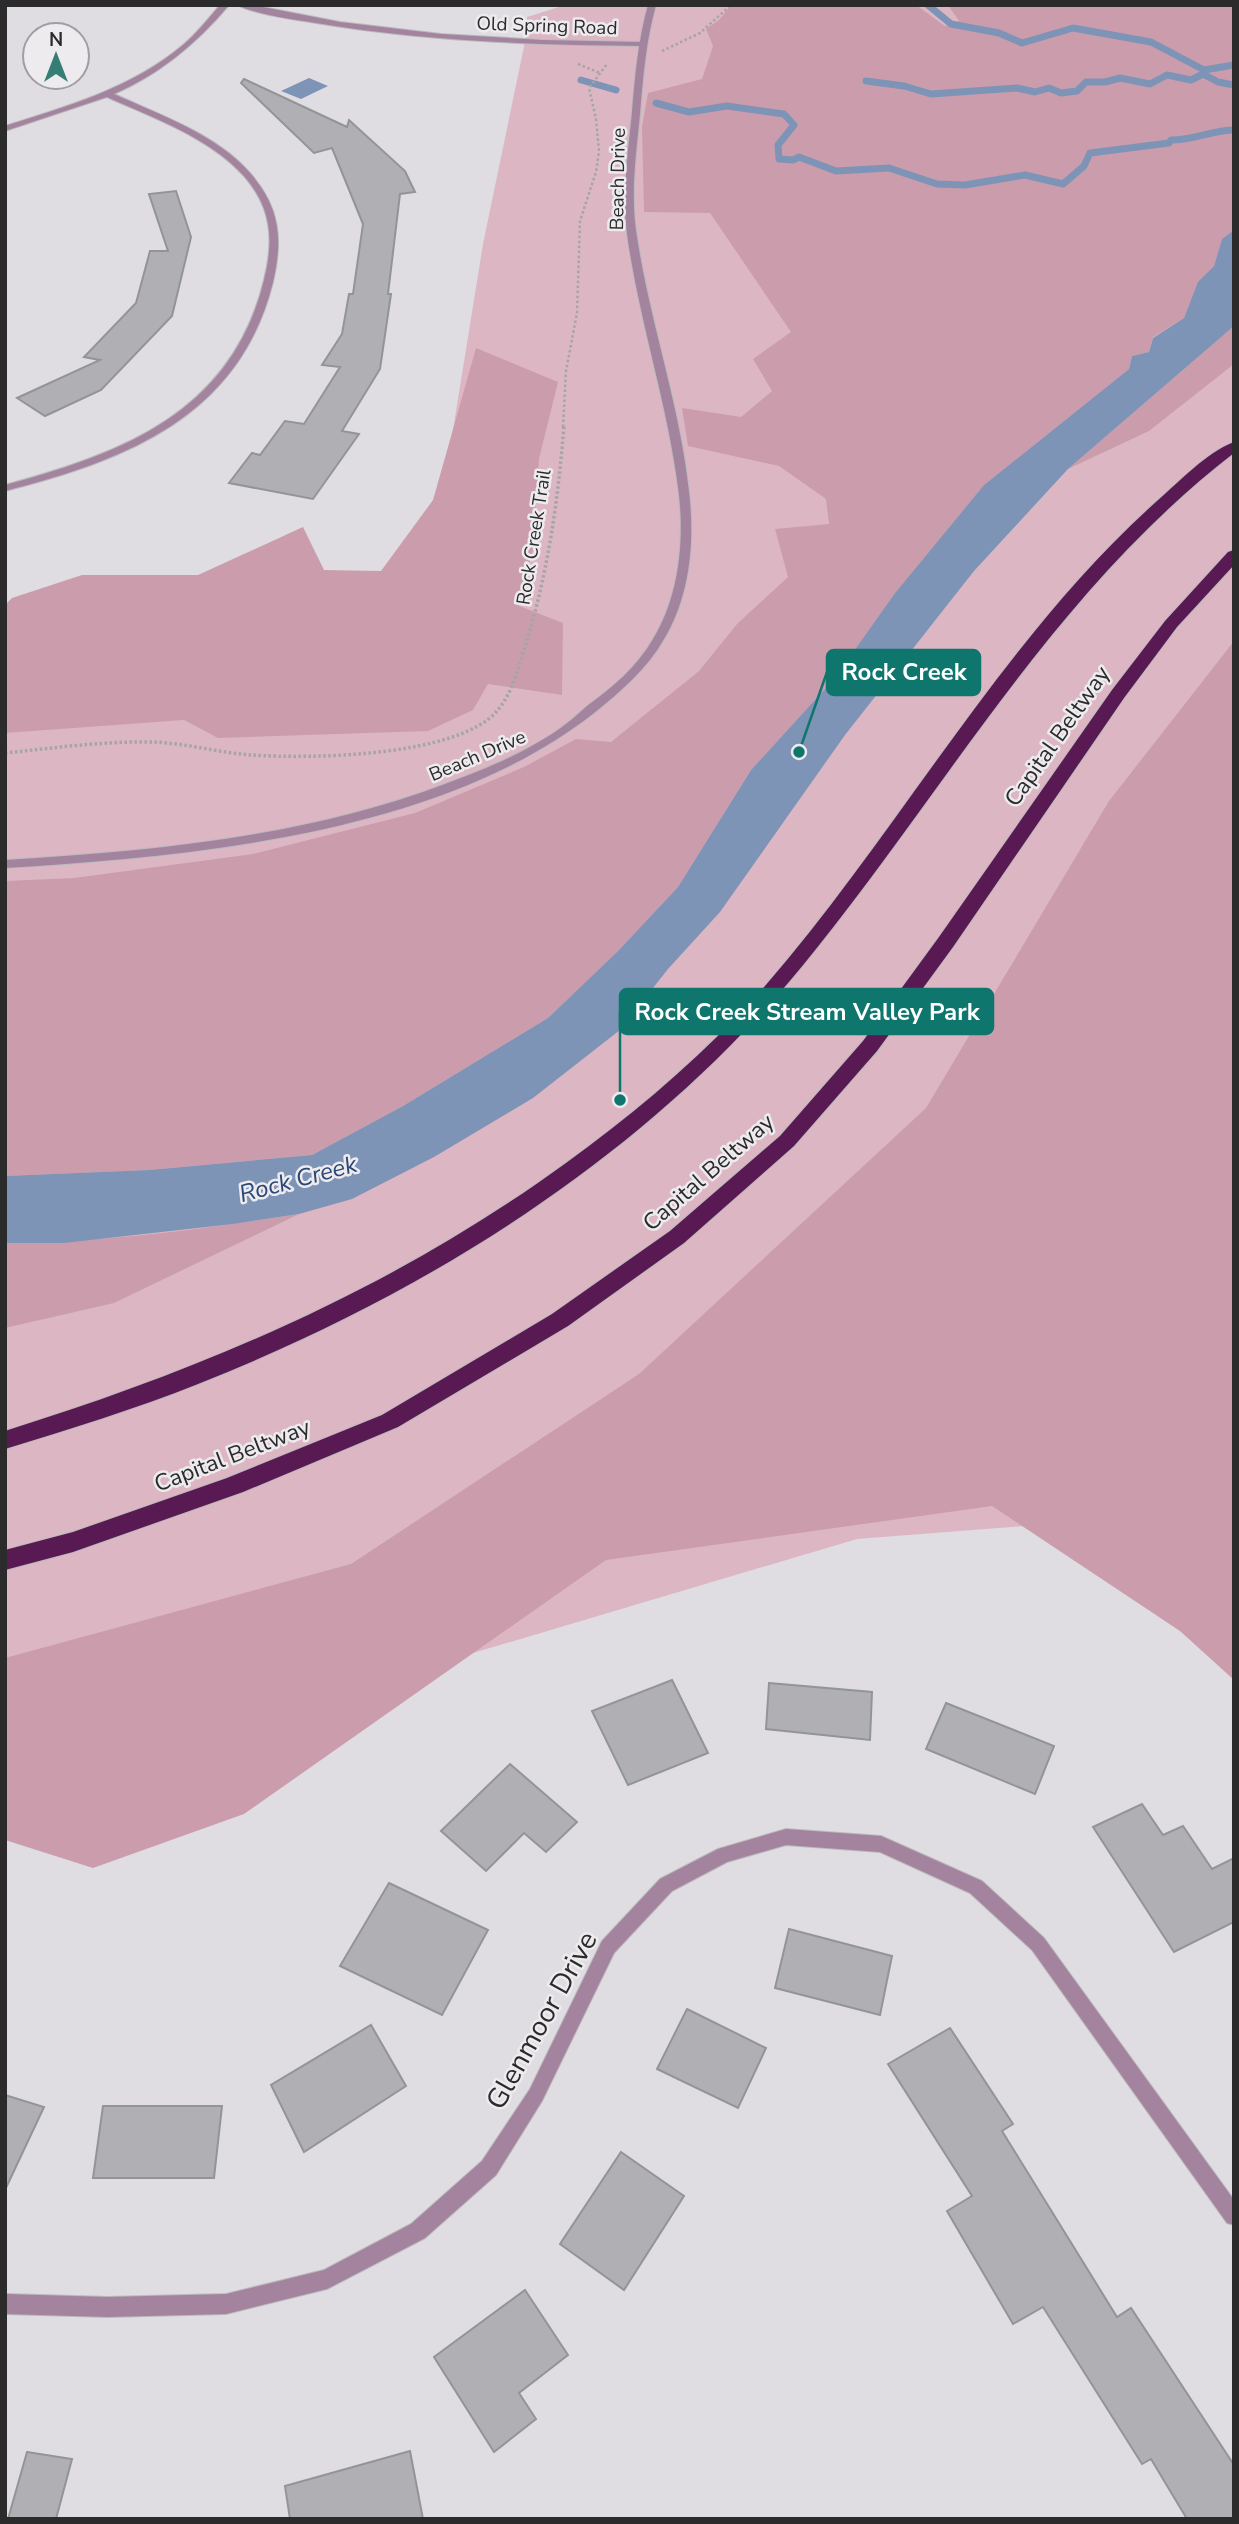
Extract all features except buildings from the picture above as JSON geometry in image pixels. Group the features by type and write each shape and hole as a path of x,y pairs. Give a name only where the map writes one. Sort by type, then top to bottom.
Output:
{"highway":[{"path":"5,1440 196,1375 334,1316 487,1230 585,1162 690,1075 767,997 845,900 1080,588 1146,520 1234,446"},
{"name":"Capital Beltway","path":"5,1560 73,1542 235,1486 390,1421 560,1320 677,1237 787,1141 870,1046 946,942 1118,694 1171,624 1234,555"}],"street":[{"path":"5,129 110,95 161,66 183,49 225,5"},
{"name":"Old Spring Road","path":"242,5 357,27 484,40 643,44"},
{"name":"Beach Drive","path":"5,864 102,859 269,835 366,813 442,790 512,763 565,733 603,703 640,667 669,620 682,575 685,532 684,494 678,454 631,232 631,163 643,44 652,5"},
{"path":"5,488 65,473 139,441 173,422 216,386 245,350 257,321 271,270 274,223 257,188 237,164 183,128 110,95"},
{"name":"Glenmoor Drive","path":"5,2304 108,2307 226,2304 327,2279 418,2231 489,2168 536,2095 608,1947 624,1929 666,1885 724,1855 786,1837 881,1844 976,1887 1038,1944 1234,2216"}],"path":[{"path":"654,52 675,47 706,29 719,20 731,5"},
{"name":"Rock Creek Trail","path":"5,753 156,742 190,744 247,755 335,755 433,741 474,727 492,716 507,696 537,613 548,557 564,419 566,358 577,314 580,220 596,173 600,149 599,130 589,88 598,76"}],"shaded area":[{"path":"565,5 1234,5 1234,1530 1077,1522 857,1539 5,1792 5,678 390,578 442,498 483,244 527,32 527,17"},
{"path":"731,5 916,5 945,26 959,21 948,5 1234,5 1234,230 1222,239 1214,266 1199,282 1184,318 1153,337 1149,352 1132,356 1129,369 984,485 895,593 834,679 751,770 678,887 618,951 548,1018 403,1106 312,1155 149,1170 5,1176 5,881 74,878 253,854 415,813 524,767 576,739 611,742 699,671 737,624 788,577 775,529 829,524 826,499 779,466 688,446 682,408 741,417 772,391 753,359 791,332 710,213 644,212 642,127 648,93 702,79 713,46 706,29 719,20"},
{"path":"1234,326 1234,364 1149,431 1068,469"},
{"path":"476,348 558,382 539,459 533,549 517,605 563,623 562,695 488,684 473,710 428,731 218,738 184,720 5,733 5,605 12,598 82,575 198,575 303,527 324,570 381,571 433,500"},
{"path":"1234,641 1234,1680 1180,1631 992,1506 606,1560 244,1814 93,1868 5,1840 5,1658 351,1564 639,1374 926,1108 1109,801"},
{"path":"299,1214 114,1303 5,1328 5,1243 116,1238"}],"water":[{"path":"309,78 328,86 301,99 281,91"},
{"name":"Rock Creek","path":"1234,230 1234,326 1068,469 974,571 845,735 720,912 668,969 620,1030 533,1098 434,1157 352,1199 299,1214 233,1224 64,1243 5,1243 5,1176 149,1170 312,1155 403,1106 548,1018 618,951 678,887 751,770 834,679 895,593 984,485 1129,369 1132,356 1149,352 1153,338 1184,318 1198,282 1214,266 1222,239"}],"waterway":[{"path":"928,5 951,24 999,33 1022,43 1073,28 1151,42 1204,70 1234,65"},
{"path":"866,81 904,86 931,94 1017,88 1035,92 1049,88 1061,93 1077,91 1086,82 1105,82 1120,78 1150,84 1167,75 1191,80 1203,74 1218,82 1234,85"},
{"path":"581,80 616,90"},
{"path":"656,103 689,112 727,106 784,114 794,125 778,145 779,159 793,160 799,157 836,171 889,168 937,184 965,185 1025,175 1063,184 1084,166 1090,153 1169,143 1171,140 1234,130"}],"place":[{"name":"Rock Creek","path":"799,752"},
{"name":"Rock Creek Stream Valley Park","path":"620,1100"}]}
